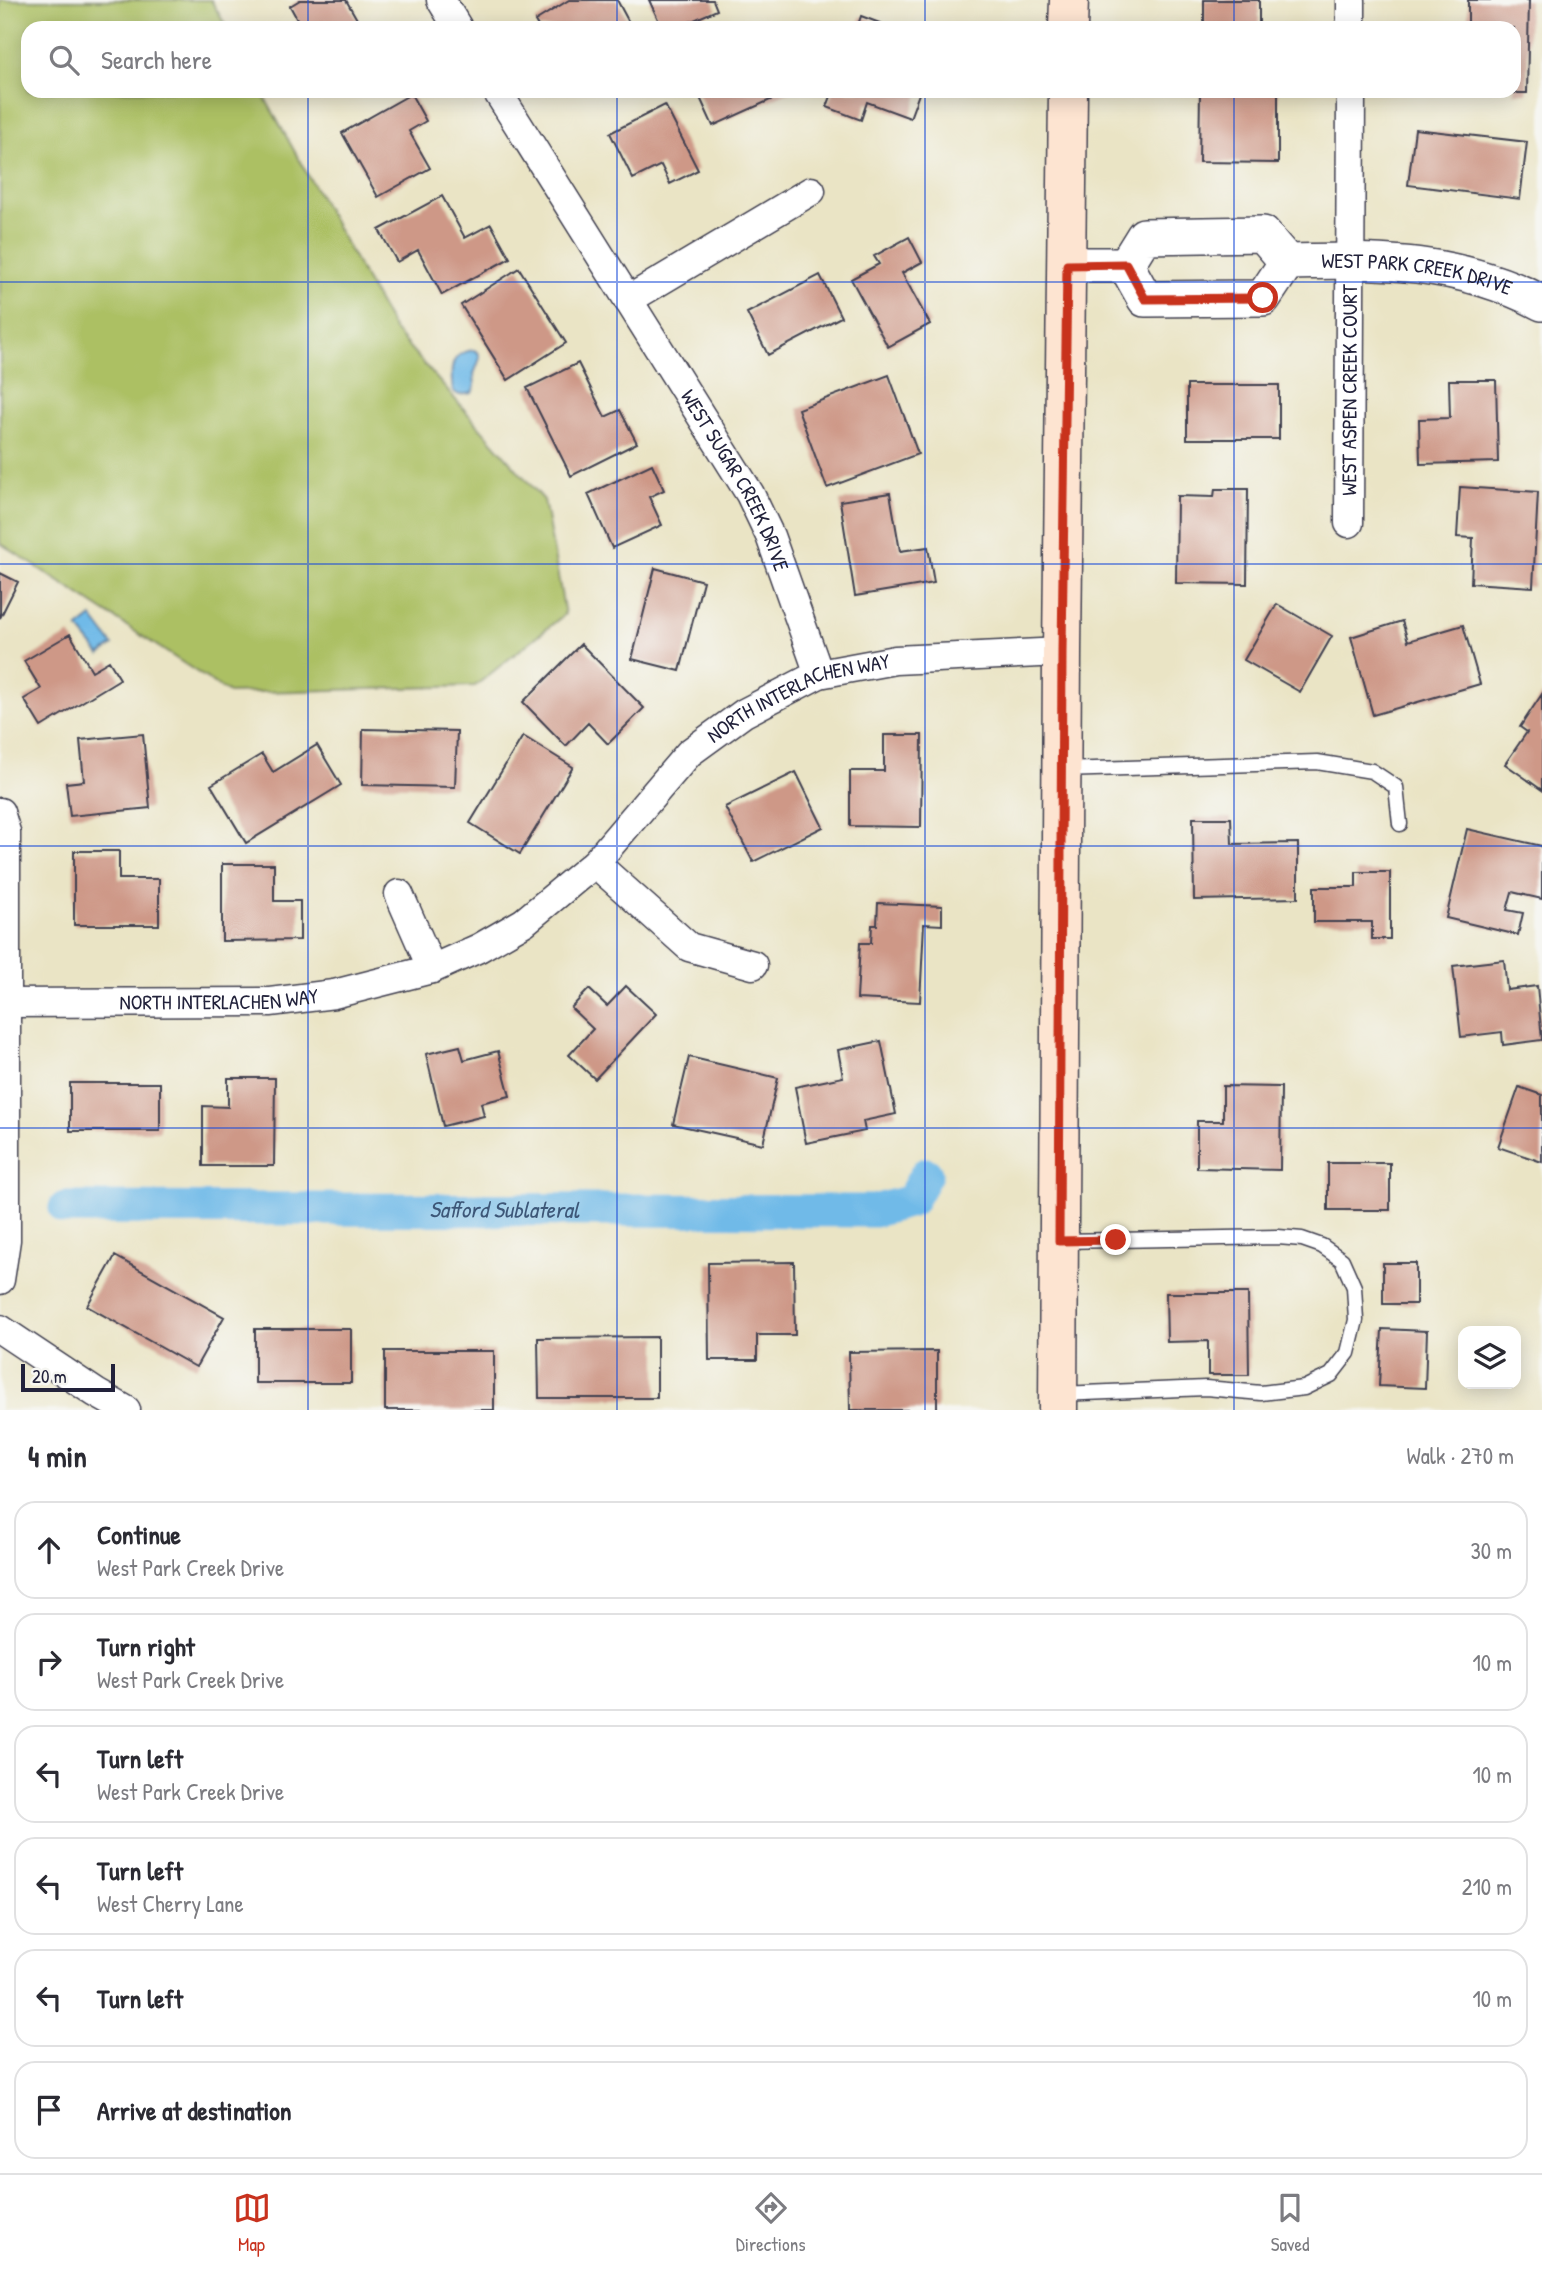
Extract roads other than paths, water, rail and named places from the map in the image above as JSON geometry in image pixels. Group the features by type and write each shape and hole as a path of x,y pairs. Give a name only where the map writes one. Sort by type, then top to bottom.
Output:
{"main road":[{"path":"1068,21 1069,0"},
{"path":"1058,1402 1068,98"}],"street":[{"path":"440,0 454,21"},
{"path":"1351,21 1352,0"},
{"name":"WEST SUGAR CREEK DRIVE","path":"501,98 750,495 770,536 819,674"},
{"name":"WEST ASPEN CREEK COURT","path":"1349,523 1351,98"},
{"path":"628,300 811,191"},
{"path":"1263,234 1287,262 1263,298 1145,299 1126,264 1144,236 1263,234"},
{"name":"WEST PARK CREEK DRIVE","path":"1287,262 1350,260 1413,264 1461,272 1496,283 1542,303"},
{"path":"1067,265 1126,264"},
{"name":"NORTH INTERLACHEN WAY","path":"2,1003 270,1002 334,994 432,969 479,948 524,922 595,863 689,753 744,713 819,674 895,660 1062,652"},
{"path":"0,812 6,832 2,1003 6,1240 0,1280"},
{"path":"595,863 689,947 753,965"},
{"path":"399,894 432,969"},
{"path":"0,1329 126,1410"}],"lane":[{"path":"1061,770 1317,762 1371,771 1396,787 1400,824"},
{"path":"1058,1402 1206,1388 1261,1393 1304,1388 1331,1376 1348,1353 1356,1320 1354,1287 1342,1260 1322,1246 1302,1238 1059,1241"}],"water":[{"path":"474,350 480,358 474,374 475,386 472,393 459,395 453,391 453,364 460,355"},
{"path":"92,617 113,645 100,655 78,628"}],"waterway":[{"name":"Safford Sublateral","path":"65,1208 874,1211 911,1201 926,1174"}]}
